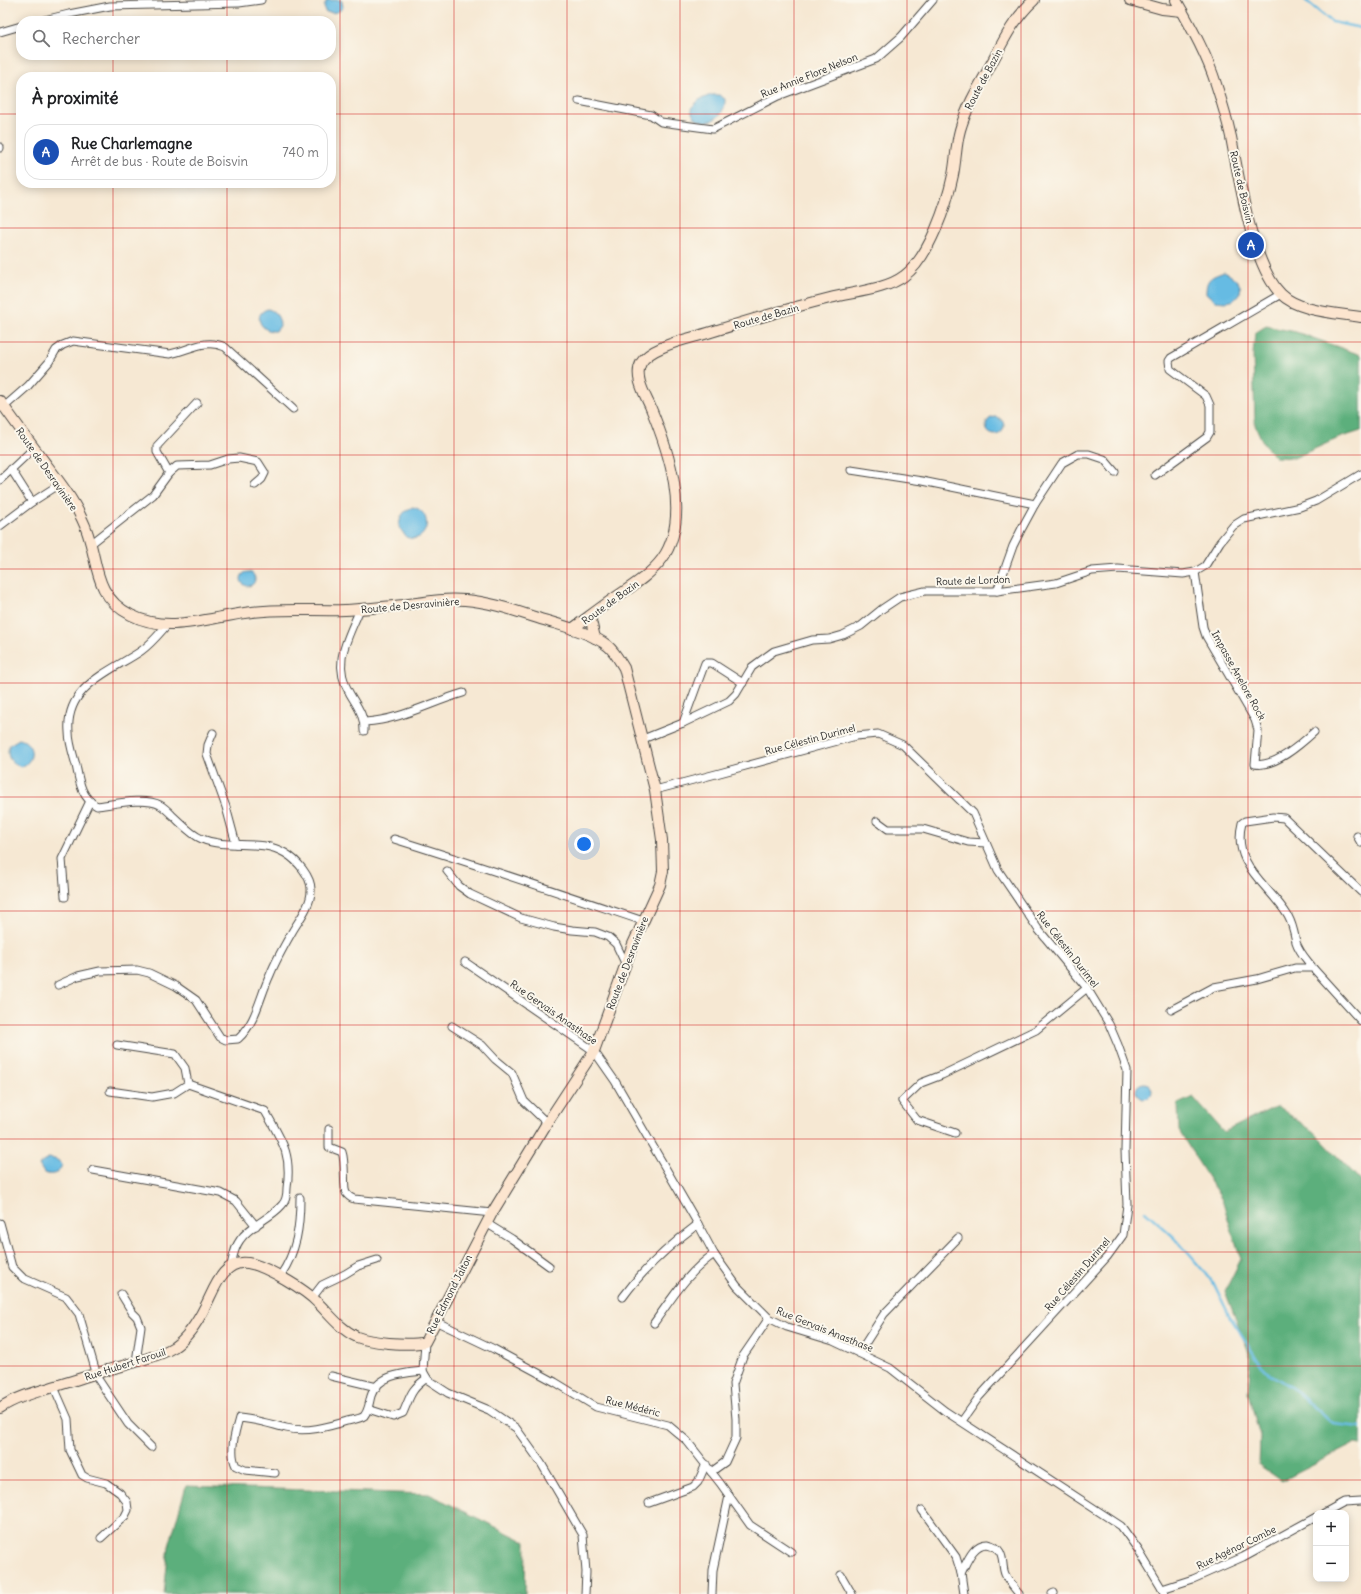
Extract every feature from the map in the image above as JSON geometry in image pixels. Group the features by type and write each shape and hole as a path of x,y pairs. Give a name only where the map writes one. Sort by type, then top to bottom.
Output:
{"street":[{"path":"61,16 110,6 239,3 261,0"},
{"name":"Rue Annie Flore Nelson","path":"579,101 651,115 661,122 713,129 778,96 876,60 902,37 933,0"},
{"name":"Route de Bazin","path":"572,629 643,578 656,566 668,550 674,533 677,514 671,470 657,424 640,381 640,368 642,360 665,346 700,335 830,298 885,285 903,278 924,255 944,207 953,176 960,132 966,110 1011,26 1023,10 1034,0"},
{"path":"1130,0 1162,9 1182,11"},
{"name":"Route de Boisvin","path":"1176,0 1207,59 1216,83 1230,135 1242,195 1264,269 1281,294 1298,305 1361,317"},
{"path":"0,32 16,27"},
{"path":"1155,475 1207,437 1210,432 1210,406 1206,396 1170,369 1169,361 1178,354 1281,294"},
{"path":"2,404 28,386 49,362 56,350 73,341 170,354 181,352 208,342 218,344 225,348 293,409"},
{"path":"169,473 157,452 157,446 197,403"},
{"name":"Route de Desravinière","path":"2,404 60,484 82,518 92,543 98,576 104,591 117,606 130,615 148,622 167,625 252,612 360,609 438,600 465,600 491,604 572,629 595,638 607,645 616,654 624,668 655,790 662,840 663,871 660,885 633,944 594,1051"},
{"path":"0,480 34,448"},
{"path":"997,591 1013,546 1035,504 1062,464 1078,454 1089,454 1104,459 1115,472"},
{"path":"92,543 153,495 169,473 177,466 210,465 228,459 251,459 258,462 264,473 262,479 255,485"},
{"path":"11,469 32,502"},
{"path":"851,470 930,483 1035,504"},
{"path":"1195,572 1205,566 1233,526 1244,519 1300,508 1316,501 1361,474"},
{"path":"0,526 32,502 60,484"},
{"name":"Route de Lordon","path":"643,739 683,723 728,701 736,694 752,667 774,651 812,640 829,639 844,635 861,626 900,597 925,591 997,591 1056,583 1092,571 1118,569 1183,574 1195,572"},
{"name":"Impasse Anelore Rock","path":"1195,572 1203,627 1206,636 1255,720 1258,730 1255,764 1261,765 1294,750 1314,732"},
{"path":"360,609 342,654 340,663 341,675 345,685 362,714 364,731"},
{"path":"590,616 595,638"},
{"path":"58,985 78,976 100,971 137,970 149,973 176,986 196,1000 214,1030 220,1037 226,1040 238,1039 249,1027 270,974 308,905 311,896 312,889 301,867 286,854 275,848 260,845 220,844 202,839 188,830 159,805 145,802 97,806 85,796 80,783 68,731 70,712 77,695 91,682 142,650 157,637 167,625"},
{"path":"683,723 705,663 712,663 743,682"},
{"path":"364,722 396,717 438,700 463,693"},
{"path":"213,733 208,745 207,754 226,807 236,844"},
{"name":"Rue Célestin Durimel","path":"655,790 856,736 878,734 903,745 973,813 998,870 1038,929 1087,988 1109,1024 1127,1070 1125,1150 1127,1205 1123,1235 1107,1257 979,1398 962,1421"},
{"path":"65,898 62,859 90,801"},
{"path":"1361,892 1284,818 1273,817 1245,821 1242,824 1240,838 1248,868 1284,909 1293,925 1296,943 1300,952 1361,1021"},
{"path":"876,821 888,829 924,829 968,842 986,843"},
{"path":"394,839 485,867 538,887 643,921"},
{"path":"447,871 459,886 470,894 521,918 554,927 595,932 608,937 616,944 626,965"},
{"name":"Rue Gervais Anasthase","path":"465,962 594,1051 615,1081 714,1254 737,1286 769,1318 787,1327 833,1341 890,1368 946,1411 1122,1526 1163,1591"},
{"path":"1171,1010 1214,987 1257,979 1295,968 1313,968"},
{"path":"955,1133 917,1120 902,1101 921,1083 942,1075 1036,1030 1087,988"},
{"path":"452,1026 482,1046 512,1074 524,1101 547,1122"},
{"path":"117,1045 175,1054 185,1068 188,1084"},
{"name":"Rue Edmond Jalton","path":"423,1371 425,1342 486,1223 547,1122 594,1051"},
{"path":"110,1090 152,1097 174,1094 188,1084"},
{"path":"188,1084 265,1111 287,1153 289,1165 286,1197 283,1204 240,1240 235,1250 232,1266"},
{"path":"329,1129 329,1147 342,1152 346,1172 347,1194 354,1199 492,1213"},
{"path":"93,1170 221,1193 236,1201 256,1226"},
{"path":"280,1276 287,1266 296,1243 300,1213 300,1198"},
{"path":"0,1223 12,1266 23,1278 66,1297 79,1314 95,1374 128,1424 151,1447"},
{"path":"486,1223 512,1239 549,1266"},
{"path":"623,1297 644,1270 655,1259 698,1224"},
{"path":"859,1353 884,1314 958,1238"},
{"path":"654,1323 679,1287 703,1262 714,1254"},
{"path":"312,1298 322,1285 346,1274 358,1266 377,1260"},
{"path":"232,1266 239,1263 248,1263 280,1276 312,1298 344,1330 356,1337 372,1341 403,1344 418,1344 425,1342"},
{"name":"Rue Hubert Farouil","path":"0,1408 27,1395 136,1362 163,1353 174,1347 186,1337 205,1308 224,1272 232,1266"},
{"path":"121,1294 132,1312 137,1317 141,1327 136,1362"},
{"path":"712,1472 725,1462 736,1438 733,1384 743,1356 769,1318"},
{"name":"Rue Médéric","path":"435,1321 494,1349 555,1382 596,1407 668,1424 687,1440 730,1496 750,1525 791,1552"},
{"path":"275,1473 245,1470 236,1466 233,1451 238,1418 267,1422 287,1429 317,1429 363,1417 368,1409 372,1394 380,1383 390,1377 423,1371 427,1378 436,1386 448,1393 489,1410 516,1428 559,1492 583,1535 586,1572 585,1594"},
{"path":"331,1376 377,1387"},
{"path":"368,1409 392,1416 403,1413 410,1393 416,1386 427,1378"},
{"path":"54,1386 68,1419 70,1450 82,1475 87,1478 106,1483 120,1493 127,1502 128,1510 125,1516 101,1538"},
{"path":"648,1503 693,1487 698,1482 706,1464"},
{"path":"712,1594 713,1570 730,1496"},
{"path":"1329,1510 1344,1502 1361,1501"},
{"path":"922,1510 956,1557 961,1573 964,1594"},
{"name":"Rue Agénor Combe","path":"1163,1591 1243,1557 1313,1519"},
{"path":"961,1573 975,1549 979,1546 990,1545 996,1547 1000,1552 1004,1572 1008,1580 1020,1594"},
{"path":"841,1575 852,1594"}],"green space":[{"path":"1266,326 1296,332 1361,355 1361,431 1339,438 1294,458 1275,457 1264,445 1255,425 1253,354 1255,333"},
{"path":"1193,1097 1224,1132 1277,1106 1314,1132 1361,1181 1361,1445 1354,1444 1282,1481 1259,1465 1260,1437 1248,1393 1251,1359 1225,1291 1241,1259 1222,1200 1179,1131 1178,1104"},
{"path":"186,1486 429,1494 526,1542 525,1594 164,1594 169,1546"}],"water":[{"path":"327,0 341,0 343,7 337,12 325,12 324,6"},
{"path":"711,95 719,95 725,99 724,107 720,114 715,119 709,121 697,119 693,115 691,108 699,100"},
{"path":"1224,272 1237,281 1240,292 1232,301 1215,301 1206,293 1207,284 1210,279"},
{"path":"268,309 273,311 278,317 280,326 276,331 266,329 260,322 260,314"},
{"path":"991,417 999,417 1004,422 1002,433 999,435 991,435 986,430 986,422"},
{"path":"413,507 420,510 426,521 424,533 419,537 414,538 406,537 399,527 403,514"},
{"path":"245,572 251,572 255,576 255,582 251,586 245,586 241,582 241,576"},
{"path":"19,739 28,744 31,752 29,761 21,767 14,764 8,753 9,745"},
{"path":"1144,1083 1151,1088 1152,1091 1147,1098 1144,1099 1137,1094 1136,1091 1141,1084"},
{"path":"48,1158 58,1160 62,1165 55,1173 44,1173 39,1165"}],"waterway":[{"path":"1305,0 1332,22 1361,28"},
{"path":"1145,1211 1175,1238 1213,1282 1229,1315 1264,1370 1298,1392 1333,1424 1361,1427"}],"place":[{"name":"Rue Charlemagne","path":"1251,245"}]}
